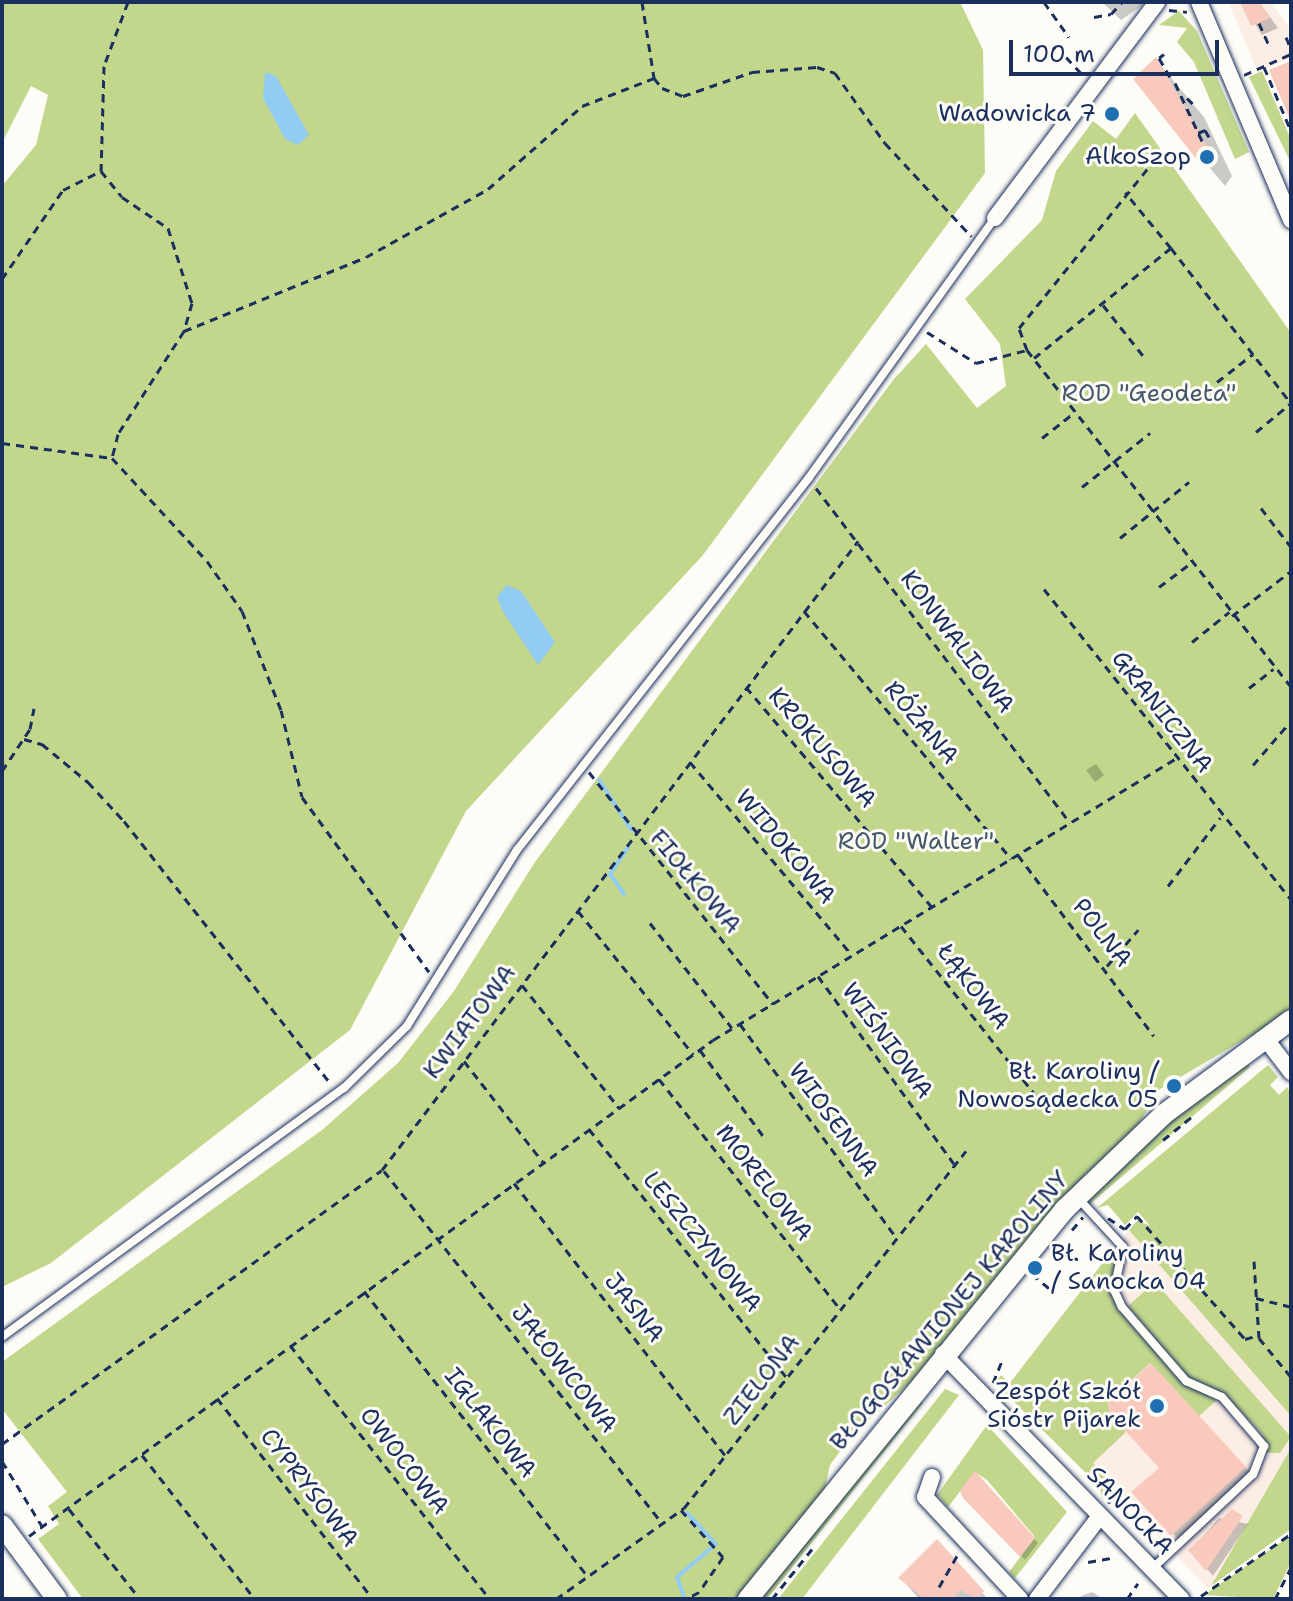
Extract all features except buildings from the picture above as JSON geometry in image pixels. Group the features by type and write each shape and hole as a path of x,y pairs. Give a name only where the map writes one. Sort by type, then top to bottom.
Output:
{"street":[{"path":"1199,2 1291,220"},
{"path":"995,218 1161,7"},
{"name":"BŁOGOSŁAWIONEJ KAROLINY","path":"748,1599 943,1354 1164,1114 1291,1020"},
{"path":"1265,1038 1291,1072"},
{"name":"SANOCKA","path":"943,1354 1104,1509 1152,1569 1181,1599"},
{"path":"932,1477 925,1497 1020,1599"},
{"path":"1037,1599 1104,1509"},
{"path":"2,1525 57,1599"}],"lane":[{"path":"2,1337 339,1092 407,1026 517,850 919,327 995,218"},
{"path":"1083,1203 1123,1247 1114,1290 1122,1307 1186,1381 1222,1397 1264,1446 1253,1474 1152,1569"}],"path":[{"path":"112,458 118,434 184,331 192,303 188,276 168,228 122,197 101,171 104,66 128,2"},
{"path":"642,2 654,78 683,96 752,72 817,67 835,73 885,143 979,245"},
{"path":"1044,2 1069,37"},
{"path":"1094,17 1116,10 1122,2"},
{"path":"1161,7 1185,9 1194,23"},
{"path":"1116,10 1122,15"},
{"path":"1259,23 1269,45"},
{"path":"1286,37 1291,49"},
{"path":"1164,54 1159,58 1170,77"},
{"path":"1066,57 1085,76"},
{"path":"1244,75 1290,57"},
{"path":"1264,67 1291,129"},
{"path":"184,331 366,257 488,189 582,106 654,78"},
{"path":"1175,83 1192,104 1200,132 1207,137 1210,158"},
{"path":"1148,168 1125,192 1019,328 1033,359 1273,669 1291,687"},
{"path":"2,279 63,190 101,171"},
{"path":"1125,192 1291,403 1256,432"},
{"path":"1033,359 1171,248"},
{"path":"1103,305 1144,357"},
{"path":"919,327 976,363 1027,350"},
{"path":"1217,382 1253,354"},
{"path":"1042,438 1075,412"},
{"path":"1082,487 1150,433"},
{"path":"2,443 112,458 207,561 242,611 281,710 302,797 435,982"},
{"path":"1120,538 1189,482"},
{"name":"KONWALIOWA","path":"813,484 1070,823"},
{"path":"1261,508 1291,547"},
{"name":"KWIATOWA","path":"2,1444 382,1170 631,834 690,762 858,541"},
{"path":"1159,587 1191,563"},
{"path":"1192,642 1291,571"},
{"name":"GRANICZNA","path":"1044,589 1220,818 1258,851 1269,878 1291,899"},
{"name":"RÓŻANA","path":"804,611 1011,859"},
{"path":"1249,688 1273,669"},
{"name":"KROKUSOWA","path":"746,687 932,907"},
{"path":"2,771 24,739 34,708"},
{"path":"1253,765 1291,721"},
{"path":"24,739 65,763 124,821 308,1062 339,1092"},
{"path":"17,1545 57,1519 217,1398 693,1054 1175,759"},
{"name":"WIDOKOWA","path":"690,762 852,955"},
{"name":"FIOŁKOWA","path":"596,779 631,834 773,1004"},
{"path":"1168,886 1220,818"},
{"name":"POLNA","path":"1018,855 1107,966 1154,1036"},
{"path":"577,909 693,1054"},
{"path":"650,923 732,1028"},
{"name":"ŁĄKOWA","path":"901,926 1046,1108"},
{"path":"1107,966 1138,930"},
{"name":"WIŚNIOWA","path":"818,976 955,1165"},
{"path":"521,985 619,1108"},
{"name":"WIOSENNA","path":"740,1024 897,1237"},
{"path":"700,1050 764,1137"},
{"path":"464,1060 543,1162"},
{"name":"MORELOWA","path":"659,1079 840,1310"},
{"path":"1155,1147 1196,1113"},
{"name":"LESZCZYNOWA","path":"589,1129 786,1378"},
{"name":"ZIELONA","path":"556,1599 681,1510 966,1151"},
{"name":"JAŁOWCOWA","path":"382,1170 439,1237 661,1522"},
{"name":"JASNA","path":"514,1183 726,1455"},
{"path":"1061,1241 1083,1203"},
{"path":"1112,1216 1125,1229 1137,1216 1245,1339 1259,1335"},
{"path":"1254,1261 1259,1335 1291,1377"},
{"path":"1026,1280 1042,1262"},
{"path":"1032,1274 1052,1291"},
{"name":"IGLAKOWA","path":"364,1291 588,1576"},
{"path":"1256,1298 1291,1307"},
{"name":"OWOCOWA","path":"290,1345 490,1599"},
{"path":"993,1383 1002,1361"},
{"name":"CYPRYSOWA","path":"217,1398 373,1599"},
{"path":"142,1455 255,1599"},
{"path":"2,1461 42,1526"},
{"path":"1104,1509 1117,1495"},
{"path":"69,1509 140,1599"},
{"path":"681,1510 723,1557 686,1599"},
{"path":"1201,1596 1291,1534"},
{"path":"939,1587 962,1549"},
{"path":"1088,1562 1111,1558"},
{"path":"1275,1599 1291,1567"},
{"path":"1127,1599 1138,1583"}],"shaded area":[{"path":"1228,2 1270,2 1291,30 1291,58 1258,72"},
{"name":"Zespół Szkół Sióstr Pijarek","path":"1129,1230 1291,1416 1291,1448 1209,1589 1009,1383"}],"green space":[{"path":"2,2 960,2 983,50 985,173 703,555 466,811 350,1030 51,1263 2,1287 2,186 36,145 48,95 31,86 2,143"},
{"path":"1179,11 1197,31 1249,152 1235,159 1194,62 1177,42 1187,28 1159,25"},
{"path":"1262,71 1291,140 1291,163 1249,77"},
{"name":"ROD \"Walter\"","path":"1135,113 1291,333 1291,1012 1160,1089 1134,1131 1034,1232 912,1381 851,1436 830,1465 824,1492 739,1599 83,1599 38,1539 59,1524 48,1506 67,1492 2,1409 2,1362 322,1130 398,1063 454,991 535,862 894,379 926,344 977,408 1006,386 1000,344 965,299 1042,220 1056,171 1093,121 1116,139"},
{"path":"1246,1061 1250,1067 1090,1204 1090,1195 1179,1113"},
{"path":"1268,1065 1278,1077 1270,1085 1279,1095 1287,1087 1291,1093 1291,1416 1129,1230 1138,1220 1150,1226 1138,1212 1125,1225 1108,1205 1097,1208"},
{"path":"1115,1247 1116,1307 1181,1382 1217,1400 1199,1416 1150,1363 1108,1402 1126,1432 1093,1463 1115,1487 1102,1499 1100,1487 995,1383 1001,1375 1010,1383"},
{"path":"1155,1282 1291,1437 1280,1453 1266,1453 1262,1434 1240,1410 1187,1376 1128,1306"},
{"path":"945,1389 959,1395 802,1599 778,1599"},
{"path":"917,1399 923,1403 767,1599 758,1599"},
{"path":"987,1425 1067,1512 1015,1578 1009,1572 1035,1537 987,1480 975,1472 948,1507 937,1495"},
{"path":"1291,1448 1291,1529 1211,1586"},
{"path":"1291,1535 1291,1562 1273,1599 1204,1595"}],"water":[{"path":"265,72 276,76 309,135 298,145 285,139 263,98"},
{"path":"507,585 521,591 555,642 538,665 502,610 497,597"}],"waterway":[{"path":"599,780 631,829"},
{"path":"624,894 610,874 628,847"},
{"path":"687,1513 714,1542"},
{"path":"684,1597 677,1577 716,1544"}],"place":[{"name":"Wadowicka 7","path":"1112,114"},
{"name":"AlkoSzop","path":"1207,157"},
{"name":"Bł. Karoliny / Nowosądecka 05","path":"1174,1086"},
{"name":"Bł. Karoliny / Sanocka 04","path":"1035,1268"},
{"name":"Zespół Szkół Sióstr Pijarek","path":"1157,1406"}],"park label":[{"name":"ROD \"Geodeta\"","path":"1149,394"}]}
